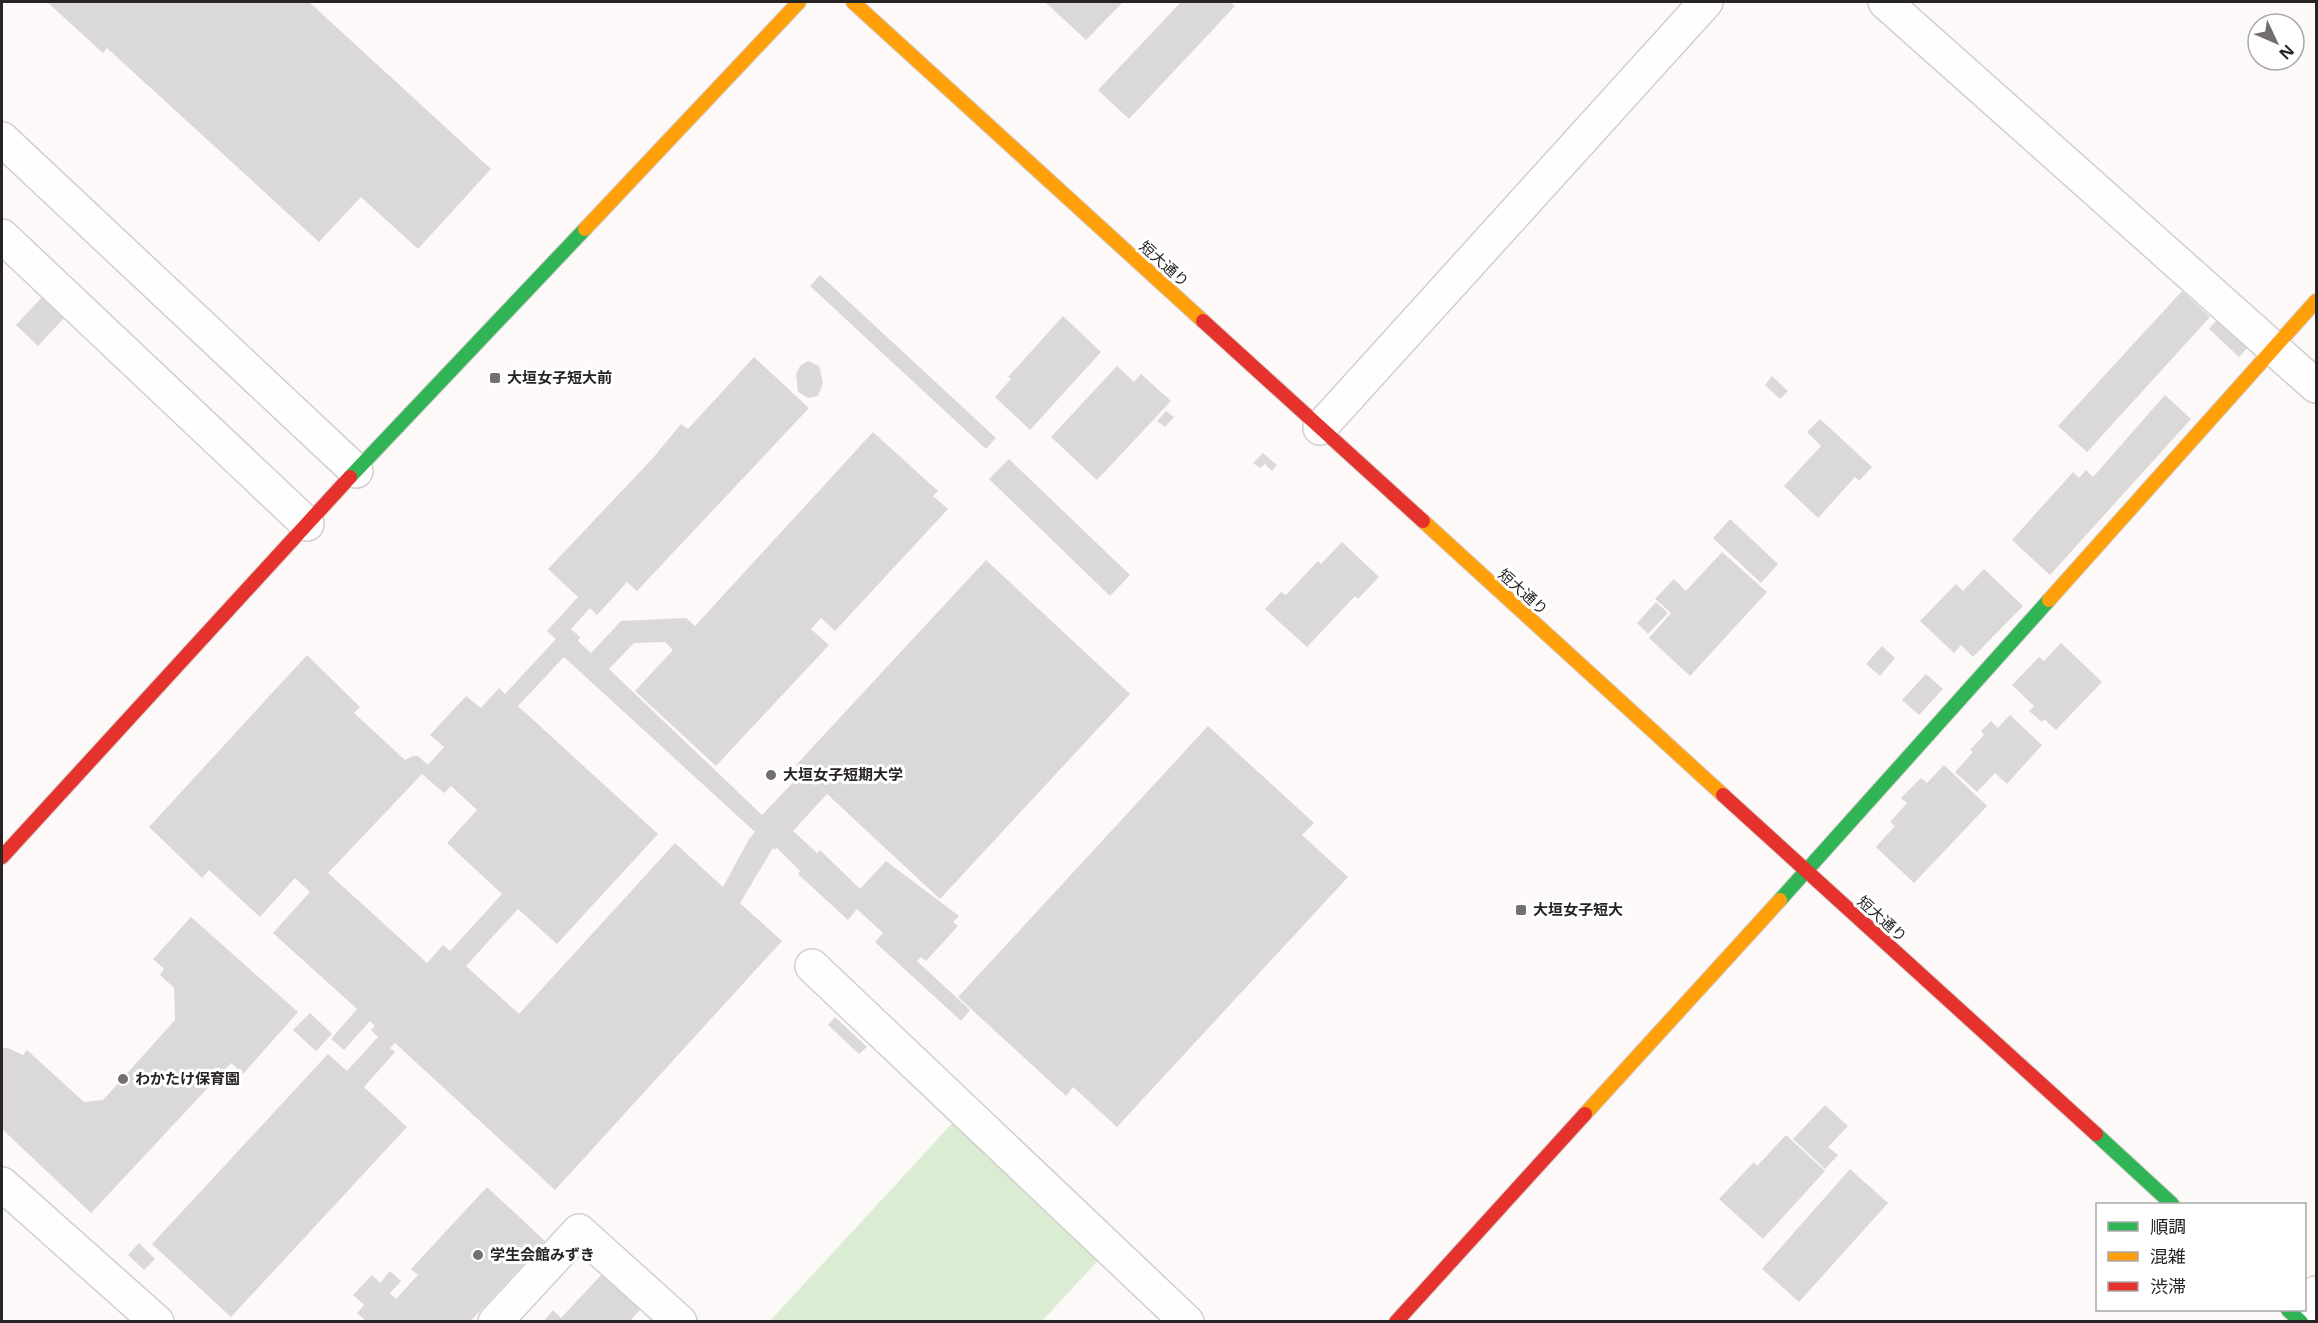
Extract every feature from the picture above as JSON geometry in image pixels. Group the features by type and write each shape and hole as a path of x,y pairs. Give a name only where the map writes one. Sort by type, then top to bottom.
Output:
{"street":[{"path":"2,857 316,514 799,2"},
{"name":"短大通り","path":"853,2 1805,872 2171,1203"},
{"path":"1320,429 1706,2"},
{"path":"1885,2 2316,386"},
{"path":"2,139 351,477"},
{"path":"2,236 316,514"},
{"path":"1396,1322 1805,872 2316,302"},
{"path":"812,966 1186,1322"},
{"path":"2,1184 157,1322"},
{"path":"495,1322 579,1231 680,1322"}],"green space":[{"path":"958,1117 1105,1253 1042,1321 769,1322"}],"building":[{"path":"47,2 309,2 491,169 418,249 361,197 319,242 107,48 103,53"},
{"path":"1045,2 1123,2 1086,40"},
{"path":"1181,2 1230,2 1235,6 1129,119 1098,90"},
{"path":"820,275 996,438 986,449 810,286"},
{"path":"2182,291 2210,317 2087,452 2058,426"},
{"path":"43,296 66,316 38,346 16,325"},
{"path":"1063,316 1101,352 1030,430 995,397 1011,379 1008,377"},
{"path":"2218,319 2248,347 2239,357 2209,329"},
{"path":"754,357 809,408 637,591 627,582 597,615 590,608 571,629 580,637 578,641 591,653 621,621 686,618 695,626 873,432 938,491 933,496 948,509 835,631 821,618 811,629 829,645 716,766 635,691 673,650 665,642 634,643 609,669 762,815 803,772 796,765 986,560 1130,694 940,899 827,794 793,831 817,853 820,850 860,889 886,861 959,916 953,922 958,926 926,961 921,957 917,961 970,1010 961,1021 875,942 883,933 857,909 848,920 798,874 800,871 777,848 775,850 773,848 740,903 782,941 555,1190 395,1043 390,1048 395,1052 364,1087 407,1127 231,1317 152,1244 328,1054 347,1071 378,1037 371,1030 375,1026 370,1021 344,1050 331,1039 357,1009 273,933 310,892 295,878 260,917 209,870 202,878 149,827 307,655 360,707 354,713 405,760 418,756 428,765 444,747 430,735 466,696 481,708 499,688 505,694 556,639 547,631 578,597 548,569 653,458 681,424 688,429","holes":["564,657 755,832 723,887 675,843 519,1014 466,966 518,909 557,944 658,834 518,706","422,774 444,793 451,786 477,810 447,843 502,894 450,951 443,945 427,963 328,873"]},
{"path":"808,361 819,366 823,383 818,396 808,398 798,392 796,374 800,366"},
{"path":"1117,366 1134,382 1141,374 1171,401 1097,480 1051,437"},
{"path":"1772,376 1788,391 1780,399 1765,385"},
{"path":"2165,395 2191,419 2050,575 2012,540 2073,472 2079,478 2086,470 2093,477"},
{"path":"1166,411 1174,417 1165,427 1157,421"},
{"path":"1820,419 1872,467 1859,481 1855,477 1818,518 1784,486 1821,446 1807,432"},
{"path":"1263,453 1277,465 1272,471 1265,464 1260,468 1253,463"},
{"path":"1009,459 1130,575 1110,596 989,479"},
{"path":"1730,519 1778,564 1761,583 1713,538"},
{"path":"1342,542 1379,577 1358,599 1355,596 1307,647 1265,609 1281,592 1286,595 1318,561 1321,564"},
{"path":"1722,552 1767,592 1690,676 1649,638 1671,613 1655,599 1674,579 1686,591"},
{"path":"1984,569 2023,606 1973,657 1961,645 1954,653 1920,621 1956,584 1963,591"},
{"path":"1656,602 1668,613 1648,634 1637,623"},
{"path":"2061,643 2102,682 2056,730 2044,719 2042,722 2029,711 2034,706 2012,685 2039,657 2044,661"},
{"path":"1882,646 1895,658 1880,676 1866,664"},
{"path":"1926,674 1943,689 1919,715 1902,700"},
{"path":"2010,715 2042,745 2007,784 1995,773 1977,792 1955,772 1973,752 1970,750 1984,735 1981,731 1991,721 1998,728"},
{"path":"1208,726 1314,823 1302,835 1348,877 1117,1127 1073,1087 1066,1096 958,997"},
{"path":"1944,765 1987,806 1914,883 1876,847 1895,826 1890,822 1907,803 1901,798 1921,778 1927,783"},
{"path":"191,917 298,1012 243,1074 231,1063 91,1213 2,1129 2,1048 8,1048 23,1055 27,1050 84,1102 103,1100 175,1020 174,988 160,975 164,969 153,959"},
{"path":"310,1013 332,1034 316,1051 293,1030"},
{"path":"835,1017 867,1047 859,1054 828,1025"},
{"path":"1825,1105 1848,1126 1828,1147 1838,1155 1825,1169 1793,1139"},
{"path":"1786,1135 1825,1171 1763,1239 1719,1199 1754,1162 1757,1166"},
{"path":"1850,1169 1888,1203 1799,1302 1762,1269"},
{"name":"学生会館みずき","path":"487,1187 545,1241 470,1322 367,1322 357,1313 364,1305 353,1295 372,1275 380,1283 390,1271 401,1281 390,1293 396,1299 418,1275 411,1269"},
{"path":"139,1243 155,1259 144,1270 128,1255"},
{"path":"602,1274 640,1310 629,1322 543,1322 553,1310 561,1318"}],"traffic: fast":[{"path":"350,477 585,229"},
{"path":"1780,900 2049,600"},
{"path":"2096,1134 2171,1203"},
{"path":"2289,1311 2301,1322"}],"traffic: slow":[{"path":"585,229 799,2"},
{"path":"853,2 1203,321"},
{"path":"2049,600 2316,301"},
{"path":"1423,521 1723,795"},
{"path":"1585,1114 1780,900"}],"traffic: jam":[{"path":"1203,321 1423,521"},
{"path":"2,857 350,477"},
{"path":"1723,795 2096,1134"},
{"path":"1396,1322 1585,1114"}],"place":[{"name":"大垣女子短大前","path":"495,378"},
{"name":"大垣女子短期大学","path":"771,775"},
{"name":"大垣女子短大","path":"1521,910"},
{"name":"わかたけ保育園","path":"123,1079"},
{"name":"学生会館みずき","path":"478,1255"}]}
